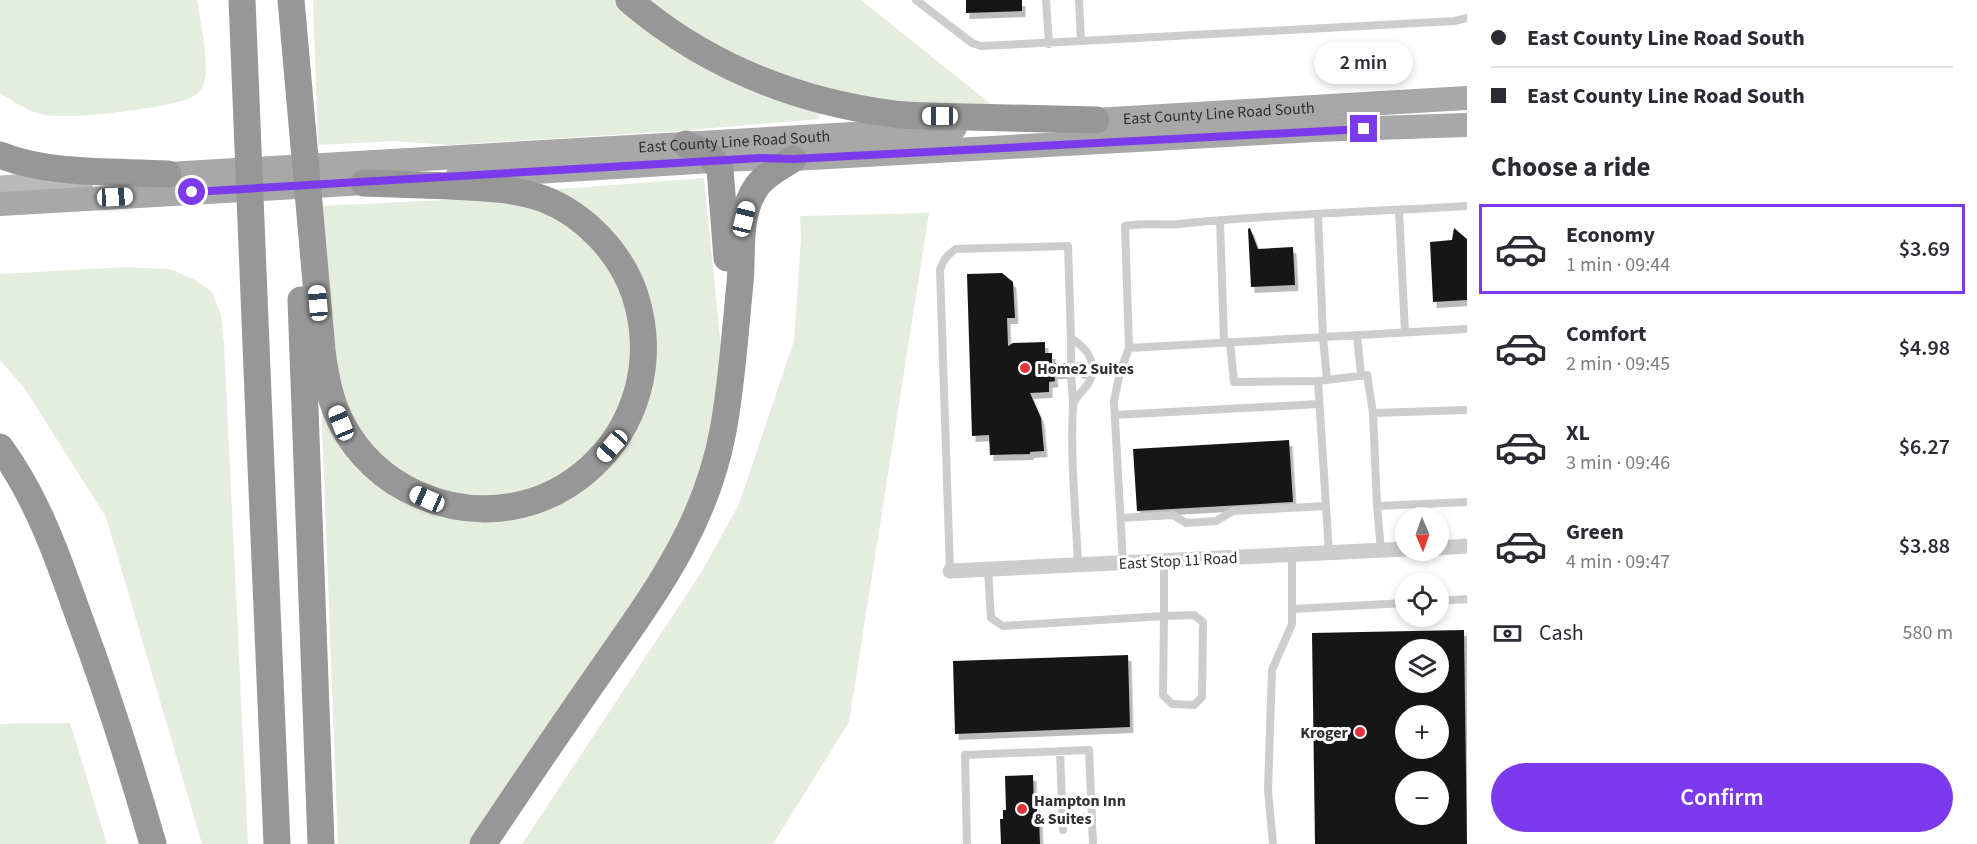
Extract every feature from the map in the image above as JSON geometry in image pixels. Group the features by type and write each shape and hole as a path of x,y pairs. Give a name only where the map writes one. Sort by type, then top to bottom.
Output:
{"highway":[{"path":"223,0 251,267"},
{"path":"242,0 251,267 266,547 277,844"},
{"path":"290,0 323,361 329,390 341,423 363,454 391,480 418,495 445,504 477,508 509,506 540,498 572,483 612,446 630,414 640,381 645,352 642,322 633,288 604,242 562,207 536,197 492,188 347,177"},
{"path":"290,0 321,844"},
{"path":"629,0 658,25 711,58 771,84 817,99 897,114 1096,120"},
{"path":"686,144 699,148 715,161 720,169 735,340"},
{"path":"0,155 18,162 55,169 168,174"},
{"path":"483,844 534,766 660,585 686,540 703,501 726,417 735,340 742,232 747,207 764,178 793,159"},
{"path":"0,447 37,510 66,579 107,697 153,844"}],"main road":[{"name":"East County Line Road South","path":"347,177 686,144 1467,98"},
{"name":"East County Line Road South","path":"0,204 210,182 760,158 793,159 1316,130 1467,125"},
{"name":"East County Line Road South","path":"0,186 168,174 210,182"}],"street":[{"path":"1449,547 1467,546"},
{"name":"East Stop 11 Road","path":"950,571 1395,549"}],"lane":[{"path":"916,0 972,43 981,46 1455,21 1467,18"},
{"path":"1046,0 1049,44"},
{"path":"1078,0 1081,41"},
{"path":"1123,563 1114,401 1120,372 1129,348 1125,226 1138,223 1166,225 1467,206"},
{"path":"1399,210 1405,332"},
{"path":"1318,215 1323,337 1319,404 1329,553"},
{"path":"1220,220 1227,342 1234,382 1322,380 1367,375 1373,413 1381,550"},
{"path":"950,571 940,270 943,261 956,249 1068,246 1071,362"},
{"path":"1129,348 1467,329"},
{"path":"1357,335 1361,376"},
{"path":"1071,338 1084,347 1092,363 1093,376 1073,403"},
{"path":"1071,372 1078,565"},
{"path":"1115,415 1319,404"},
{"path":"1373,413 1467,410"},
{"path":"1377,506 1467,502"},
{"path":"1121,518 1173,515 1186,523 1216,521 1233,511 1326,506"},
{"path":"1273,844 1268,790 1272,670 1292,624 1292,555"},
{"path":"988,569 991,618 1003,626 1164,616 1194,615 1203,622 1202,697 1194,705 1172,704 1163,695 1164,616 1164,561"},
{"path":"1449,600 1467,599"},
{"path":"1292,609 1395,604"},
{"path":"967,844 965,755 1089,750 1093,844"},
{"path":"1060,752 1063,830"},
{"path":"1062,818 1092,817"}],"green space":[{"path":"0,0 197,0 206,68 203,86 190,98 162,106 74,116 45,115 33,112 0,93"},
{"path":"313,0 615,0 629,13 822,108 819,119 677,131 448,145 394,141 318,145"},
{"path":"645,0 861,0 992,105 928,105 831,93 721,52"},
{"path":"704,178 721,347 712,438 691,503 669,545 473,844 338,844 321,400 344,444 487,518 636,426 643,286 548,190"},
{"path":"485,198 525,203 565,222 597,251 619,284 633,336 628,384 614,422 592,452 562,477 525,491 490,498 454,496 411,481 377,455 351,421 337,384 321,206"},
{"path":"929,213 849,722 773,844 522,844 701,573 739,504 794,341 801,237 800,216"},
{"path":"124,267 170,269 195,280 212,292 221,315 248,844 202,844 106,517 25,389 0,360 0,274"},
{"path":"70,723 107,844 0,844 0,724"}],"building":[{"path":"966,0 1022,0 1022,11 966,13"},
{"path":"1250,228 1258,249 1293,247 1295,285 1251,287 1248,229"},
{"path":"1454,228 1467,239 1467,300 1433,302 1430,242 1452,240"},
{"name":"Home2 Suites","path":"1002,273 1013,282 1015,318 1007,318 1008,346 1013,343 1045,342 1045,353 1052,353 1052,363 1065,363 1068,367 1065,373 1054,373 1055,381 1049,382 1049,392 1030,393 1041,418 1044,451 1030,452 1030,454 990,455 989,435 972,436 967,274"},
{"path":"1081,361 1087,367 1081,373 1075,367"},
{"path":"1289,440 1293,502 1137,511 1133,449"},
{"name":"Kroger","path":"1464,630 1467,844 1315,844 1312,633"},
{"path":"1128,655 1130,727 955,734 953,661"},
{"name":"Hampton Inn & Suites","path":"1033,775 1034,807 1037,807 1039,818 1040,844 1001,844 1000,819 1003,819 1003,810 1006,810 1005,776"}],"place":[{"name":"Home2 Suites","path":"1025,368"},
{"name":"Kroger","path":"1360,732"},
{"name":"Hampton Inn & Suites","path":"1022,809"}],"route":[{"path":"192,192 760,158 793,159 1364,129"}]}
